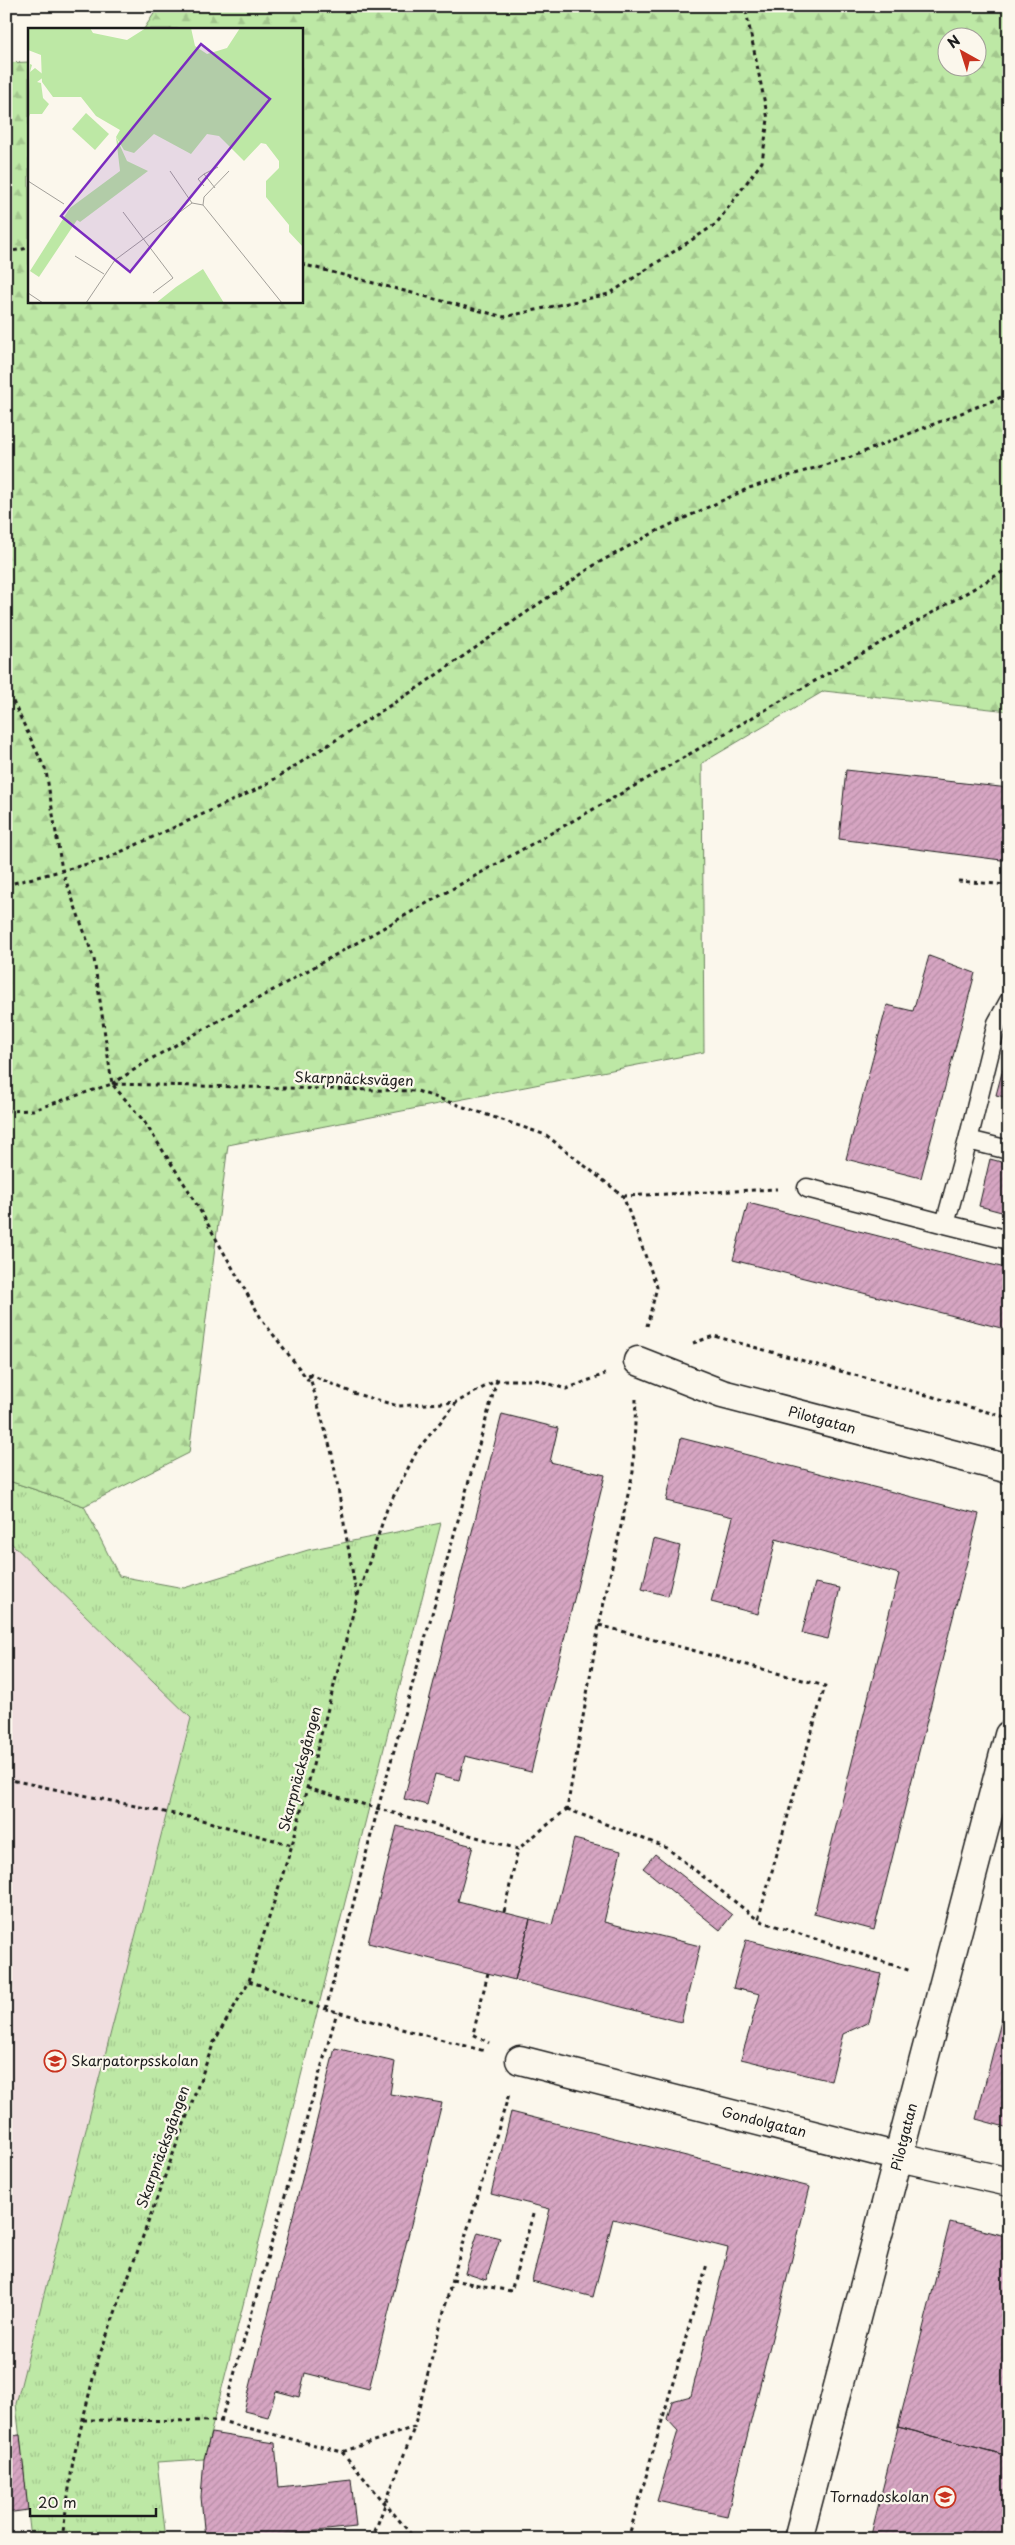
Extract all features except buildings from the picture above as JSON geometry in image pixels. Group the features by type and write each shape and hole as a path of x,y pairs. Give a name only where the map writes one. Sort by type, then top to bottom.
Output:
{"street":[{"name":"Pilotgatan","path":"638,1361 722,1394 1009,1469"},
{"name":"Pilotgatan","path":"798,2539 899,2157 942,1982 1009,1735"},
{"name":"Gondolgatan","path":"520,2060 899,2157 1009,2182"}],"lane":[{"path":"945,1224 998,1023 1009,1001"},
{"path":"968,1140 1009,1150"},
{"path":"807,1188 1009,1240"}],"path":[{"path":"302,264 504,317 609,294 716,224 762,162 768,119 746,6"},
{"path":"6,252 28,248"},
{"path":"6,886 103,860 262,787 419,687 596,564 657,531 749,488 851,457 1009,394"},
{"path":"112,1084 160,1054 638,784 1009,568"},
{"path":"6,687 46,771 62,870 94,959 112,1084 143,1120 189,1191 262,1320 304,1372 312,1385"},
{"path":"958,881 1009,885"},
{"name":"Skarpnäcksvägen","path":"6,1111 34,1110 112,1084 417,1091 546,1135 623,1196"},
{"path":"504,1912 518,1849 567,1809 600,1626 632,1472 638,1361 657,1287 623,1196 807,1188"},
{"path":"304,1372 353,1393 398,1406 457,1402 497,1380 537,1380 566,1389 638,1361 714,1336 1009,1418"},
{"path":"309,1374 332,1454 357,1598"},
{"path":"326,2010 378,1808 497,1380"},
{"name":"Skarpnäcksgången","path":"62,2539 73,2460 97,2362 214,2042 249,1981 292,1845 357,1598 387,1509 418,1449 457,1402"},
{"path":"600,1626 825,1686 758,1920"},
{"path":"6,1780 198,1818 292,1845"},
{"path":"306,1788 518,1849"},
{"path":"567,1809 667,1848 758,1920 942,1982"},
{"path":"488,1973 473,2034 520,2060"},
{"path":"249,1981 326,2010 520,2060"},
{"path":"221,2421 336,2012"},
{"path":"372,2539 383,2503 414,2427 452,2280 520,2060"},
{"path":"452,2280 511,2291 534,2212"},
{"path":"628,2539 706,2264"},
{"path":"83,2420 221,2421 342,2452 414,2427"},
{"path":"342,2452 415,2539"},
{"path":"722,2539 730,2539"}],"shaded area":[{"name":"Skarpatorpsskolan","path":"6,1538 191,1718 16,2404 6,2406"}],"green space":[{"path":"159,6 1009,6 1009,711 824,691 702,763 704,1052 228,1145 189,1453 84,1506 6,1480 6,63 28,62 28,302 302,302 302,28 145,28"},
{"path":"6,1480 84,1506 119,1576 184,1588 308,1550 441,1523 204,2459 157,2462 166,2539 31,2539 16,2404 191,1718 6,1538"}],"place":[{"name":"Skarpatorpsskolan","path":"55,2061"},
{"name":"Tornadoskolan","path":"945,2497"}]}
